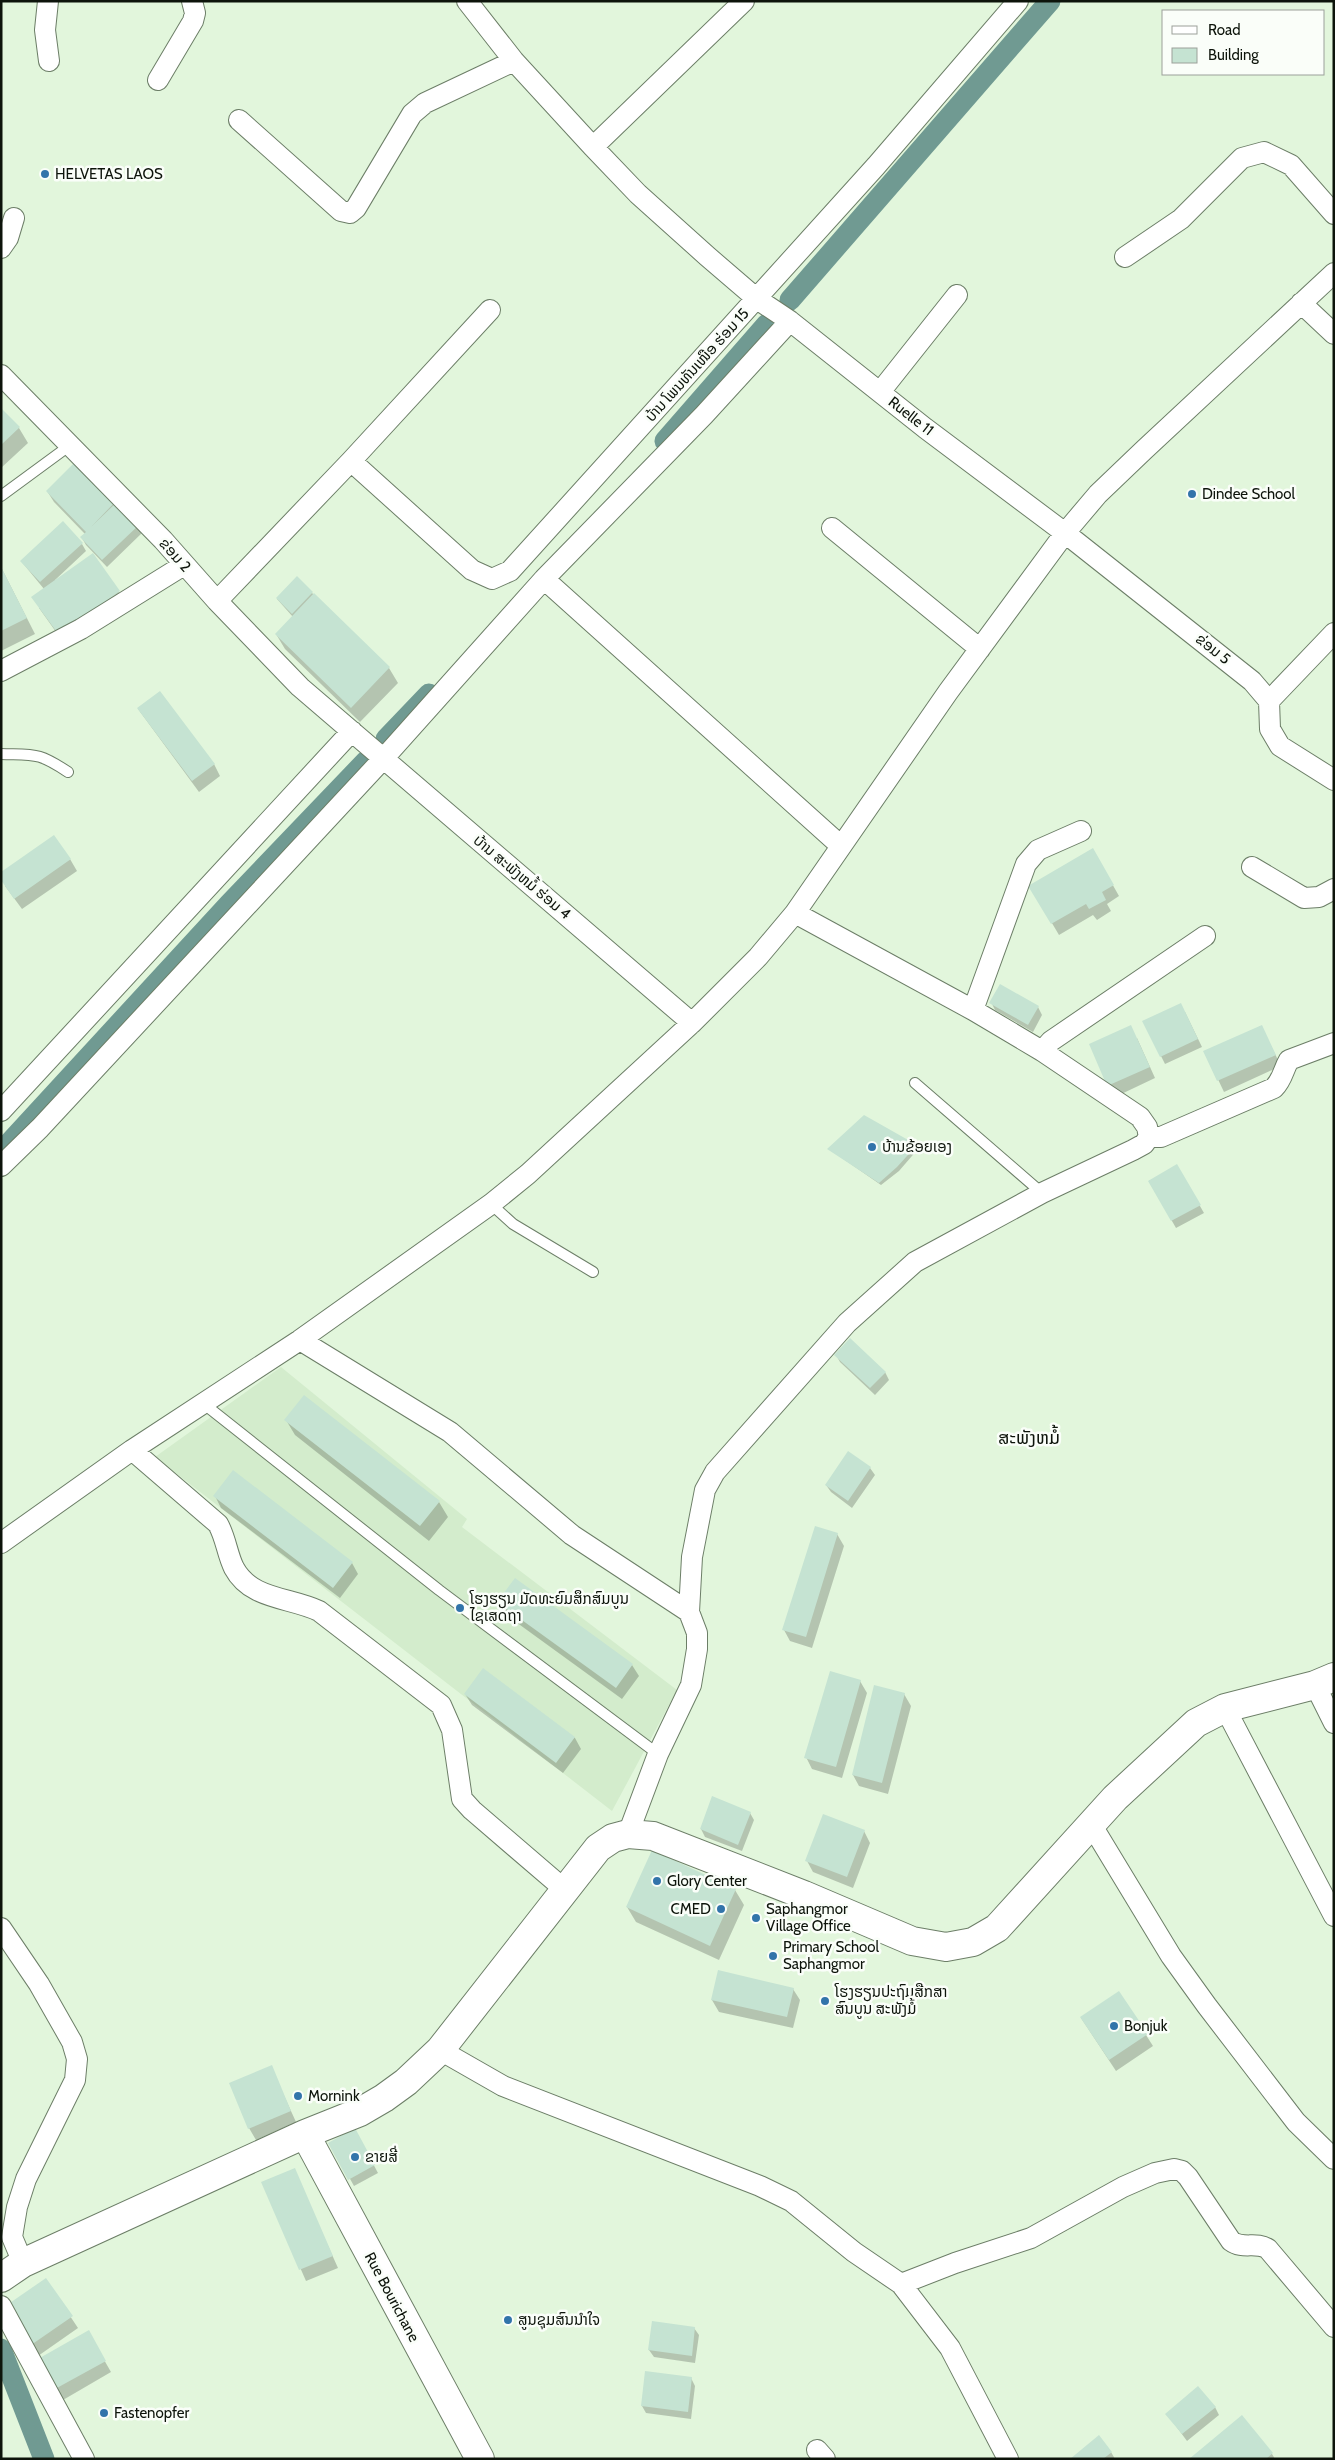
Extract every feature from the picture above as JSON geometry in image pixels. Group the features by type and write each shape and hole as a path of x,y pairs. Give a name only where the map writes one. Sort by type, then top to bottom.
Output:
{"street":[{"path":"48,1 45,30 50,61"},
{"path":"158,80 193,21 195,13 192,1"},
{"name":"Ruelle 11","path":"467,1 514,61 638,194 757,299 790,321 1065,533"},
{"path":"593,147 744,1"},
{"name":"ບ້ານ ໂພນທັນເໜືອ ຮ່ອມ 15","path":"351,461 472,570 492,579 510,571 876,166 1018,1"},
{"path":"239,120 341,211 350,213 356,208 412,114 425,103 514,61"},
{"path":"1124,257 1180,220 1242,158 1264,152 1290,165 1334,214"},
{"path":"1,248 8,238 14,218"},
{"path":"1,1543 132,1450 300,1340 491,1204 528,1174 692,1022 758,958 795,913 980,649 1065,533 1098,494 1334,273"},
{"path":"880,392 957,295"},
{"path":"1301,303 1334,334"},
{"path":"217,601 351,461 490,310"},
{"path":"1,1166 40,1128 354,787 383,759 544,579 704,415 790,321"},
{"name":"ຂ່ອມ 2","path":"1,375 300,687 352,731"},
{"path":"832,528 980,649"},
{"name":"ຂ່ອມ 5","path":"1065,533 1252,681 1268,701"},
{"path":"1,672 81,629 184,565"},
{"path":"544,579 841,846"},
{"path":"1334,633 1268,701 1270,729 1280,746 1334,780"},
{"path":"1,1110 352,731"},
{"name":"ບ້ານ ສະພັງຫມໍ້ ຮ່ອມ 4","path":"352,731 692,1022"},
{"path":"973,1010 1026,864 1038,850 1081,831"},
{"path":"1252,867 1304,898 1319,898 1334,889"},
{"path":"628,1834 658,1754 691,1685 697,1641 697,1633 689,1612 692,1557 705,1490 715,1472 847,1323 915,1262 1042,1193 1133,1150 1144,1144 1149,1137 1147,1127 1140,1117 1042,1051 973,1010 795,913"},
{"path":"1042,1051 1051,1041 1205,936"},
{"path":"1149,1137 1161,1137 1274,1088 1284,1074 1285,1066 1289,1060 1334,1043"},
{"path":"300,1340 450,1432 572,1536 689,1612"},
{"path":"132,1450 218,1524 224,1535 233,1566 241,1580 256,1592 305,1604 319,1611 440,1705 452,1730 462,1799 472,1810 564,1889"},
{"path":"1,1928 39,1984 72,2042 77,2059 75,2080 26,2179 17,2206 12,2237 12,2270 305,2134 360,2112 384,2098 406,2082 440,2050 564,1889 598,1848 613,1838 628,1834 653,1836 804,1895 912,1941 946,1947 973,1942 997,1928 1115,1798 1196,1723 1225,1708 1324,1681 1334,1723"},
{"path":"1225,1708 1334,1916"},
{"path":"1091,1824 1172,1956 1207,2006 1296,2122 1334,2159"},
{"path":"440,2050 503,2086 760,2186 791,2201 854,2252 901,2284 950,2348 1008,2459"},
{"name":"Rue Bourichane","path":"305,2134 480,2459"},
{"path":"901,2284 955,2262 1031,2238 1123,2187 1155,2173 1174,2170 1182,2171 1188,2177 1231,2240 1238,2245 1258,2245 1268,2249 1334,2327"},
{"path":"1,2306 84,2459"}],"lane":[{"path":"1,496 69,446"},
{"path":"1,754 34,754 68,772"},
{"path":"915,1083 1042,1193"},
{"path":"491,1204 513,1224 593,1272"},
{"path":"204,1404 439,1590 658,1754"}],"shaded area":[{"name":"ໂຮງຮຽນ ມັດທະຍົມສຶກສົມບູນ ໄຊເສດຖາ","path":"281,1367 467,1519 462,1527 677,1690 612,1811 155,1457"}],"building":[{"path":"1,408 20,427 1,445"},
{"path":"77,460 116,501 91,527 118,501 140,524 102,560 80,537 86,532 46,491"},
{"path":"63,521 83,543 40,582 20,561"},
{"path":"93,553 120,591 59,635 31,597"},
{"path":"1,567 27,618 1,631"},
{"path":"297,576 313,592 292,614 276,598"},
{"path":"314,593 390,667 351,708 275,634"},
{"path":"160,691 215,764 192,781 137,708"},
{"path":"54,835 71,859 14,899 1,880 1,872"},
{"path":"1093,848 1114,885 1102,892 1106,900 1089,909 1086,904 1051,924 1028,886"},
{"path":"1000,984 1039,1006 1028,1025 989,1003"},
{"path":"1181,1003 1198,1039 1160,1057 1142,1021"},
{"path":"1131,1025 1150,1067 1107,1086 1089,1044"},
{"path":"1262,1025 1276,1055 1217,1081 1203,1051"},
{"name":"ບ້ານຂ້ອຍເອງ","path":"864,1115 917,1145 879,1183 827,1149"},
{"path":"1177,1164 1201,1205 1171,1221 1148,1181"},
{"path":"850,1338 886,1372 870,1388 834,1355"},
{"path":"304,1395 440,1501 420,1526 284,1420"},
{"path":"848,1451 871,1467 848,1501 825,1485"},
{"path":"233,1470 353,1562 333,1588 213,1496"},
{"path":"815,1526 838,1533 806,1637 782,1630"},
{"path":"515,1578 633,1664 616,1688 497,1602"},
{"path":"483,1668 575,1737 556,1763 464,1694"},
{"path":"830,1671 861,1680 836,1767 804,1758"},
{"path":"874,1685 905,1693 882,1783 852,1775"},
{"path":"712,1796 751,1812 738,1845 700,1829"},
{"path":"823,1814 865,1830 847,1877 805,1861"},
{"path":"652,1850 736,1889 710,1946 626,1907"},
{"path":"718,1970 794,1988 787,2017 711,2000"},
{"name":"Bonjuk","path":"1119,1991 1148,2034 1109,2060 1080,2017"},
{"path":"272,2065 291,2111 248,2129 229,2083"},
{"path":"355,2128 375,2165 348,2180 328,2143"},
{"path":"295,2168 333,2256 299,2270 261,2182"},
{"path":"46,2278 73,2316 31,2345 4,2307"},
{"path":"652,2321 695,2327 692,2356 648,2350"},
{"path":"89,2330 106,2361 55,2389 38,2359"},
{"path":"645,2371 692,2377 688,2412 641,2406"},
{"path":"1198,2386 1216,2407 1182,2434 1165,2414"},
{"path":"1242,2415 1273,2453 1266,2459 1189,2459"},
{"path":"1099,2435 1112,2452 1103,2459 1070,2459"}],"waterway":[{"path":"790,300 1050,1"},
{"path":"665,441 767,324"},
{"path":"386,739 429,694"},
{"path":"1,1152 229,904 366,761"},
{"path":"1,2349 44,2459"}],"place":[{"name":"HELVETAS LAOS","path":"45,174"},
{"name":"Dindee School","path":"1192,494"},
{"name":"ບ້ານຂ້ອຍເອງ","path":"872,1147"},
{"name":"ໂຮງຮຽນ ມັດທະຍົມສຶກສົມບູນ ໄຊເສດຖາ","path":"460,1608"},
{"name":"Glory Center","path":"657,1881"},
{"name":"CMED","path":"721,1909"},
{"name":"Saphangmor Village Office","path":"756,1918"},
{"name":"Primary School Saphangmor","path":"773,1956"},
{"name":"ໂຮງຮຽນປະຖົມສືກສາ ສົນບູນ ສະພັງມໍ້","path":"825,2001"},
{"name":"Bonjuk","path":"1114,2026"},
{"name":"Mornink","path":"298,2096"},
{"name":"ຂາຍສີ່","path":"355,2157"},
{"name":"ສູນຊຸມສົນນຳໃຈ","path":"508,2320"},
{"name":"Fastenopfer","path":"104,2413"}],"district":[{"name":"ສະພັງຫມໍ້","path":"1029,1438"}]}
